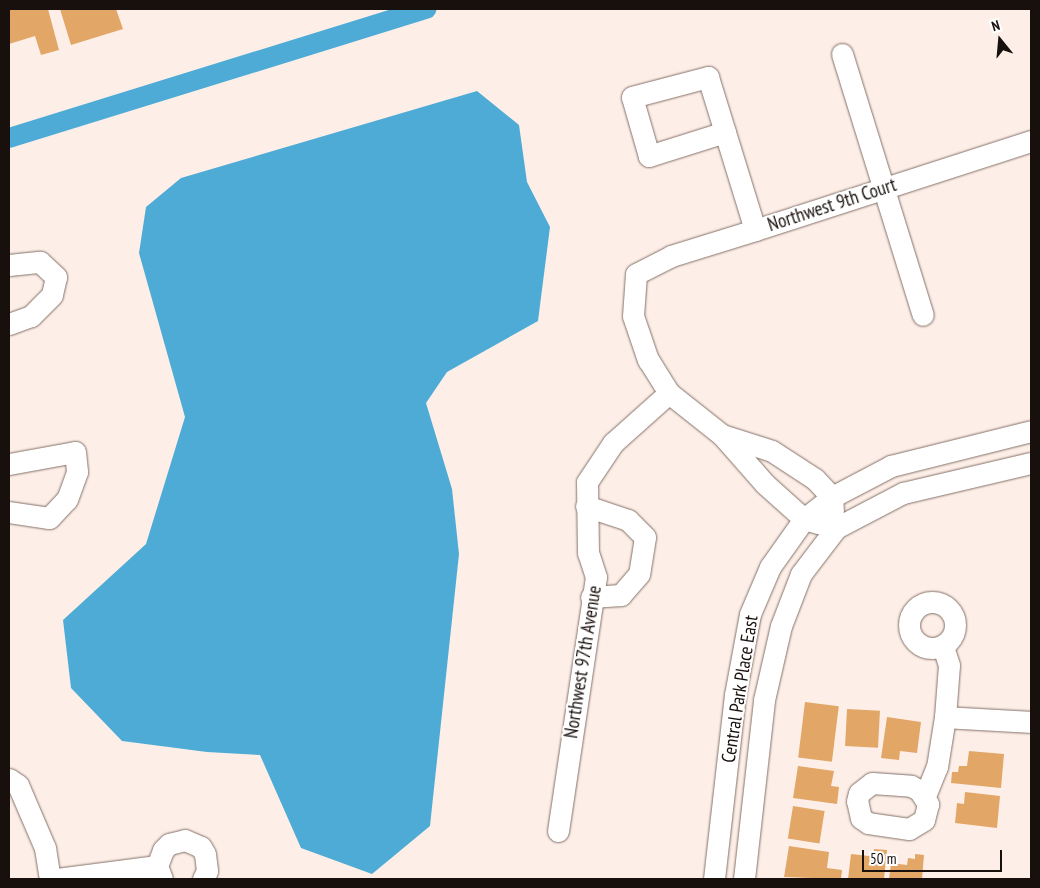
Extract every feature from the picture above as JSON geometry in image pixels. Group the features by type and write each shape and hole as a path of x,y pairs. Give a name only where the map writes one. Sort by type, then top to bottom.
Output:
{"street":[{"path":"842,54 923,315"},
{"name":"Northwest 9th Court","path":"725,132 649,156 632,97 708,77 725,132 755,230 1031,141"},
{"path":"722,436 772,451 815,479 832,497 836,528 804,520 765,484 722,436 669,393 648,360 633,316 636,274 671,256 755,230"},
{"path":"9,265 40,262 56,277 52,295 32,316 9,324"},
{"name":"Northwest 97th Avenue","path":"558,830 591,597 596,577 588,552 587,482 613,443 669,393"},
{"name":"Central Park Place East","path":"714,879 735,695 750,614 770,568 804,520 832,497 891,466 1031,431"},
{"path":"9,464 76,452 77,472 68,499 49,518 9,512"},
{"name":"Central Park Place East","path":"744,879 764,700 781,626 801,574 836,528 903,493 1031,463"},
{"path":"586,506 628,520 646,537 638,574 621,595 591,597"},
{"path":"925,796 937,767 945,717 948,665 943,646"},
{"path":"945,717 1031,722"},
{"path":"9,779 18,785 45,848 50,879"},
{"path":"57,879 160,873 162,850 169,844 185,840 194,842 200,848 208,863 203,879"}],"water":[{"path":"477,91 519,125 527,182 550,227 538,321 447,372 426,403 452,489 459,554 430,826 372,874 301,848 260,755 207,752 122,741 71,688 63,620 146,544 185,417 139,253 146,207 181,178"}],"building":[{"path":"9,9 48,9 59,50 41,55 35,36 9,44"},
{"path":"60,9 116,9 123,29 71,45"},
{"path":"805,702 839,706 832,762 798,758"},
{"path":"847,709 880,711 878,748 845,746"},
{"path":"887,717 921,722 917,753 900,751 899,760 881,758"},
{"path":"969,751 1004,754 1001,788 951,783 952,772 958,772 959,766 967,766"},
{"path":"798,766 834,771 831,786 839,787 837,804 793,798"},
{"path":"965,792 1000,796 997,828 955,823 957,803 964,804"},
{"path":"793,806 825,811 819,844 788,839"},
{"path":"789,846 829,852 827,868 842,870 841,879 784,877"},
{"path":"874,849 887,850 884,879 848,879 851,854 869,856 874,854"},
{"path":"915,854 924,855 922,879 889,879 891,863 907,865 908,858 915,859"}],"waterway":[{"path":"9,138 427,9"}]}
